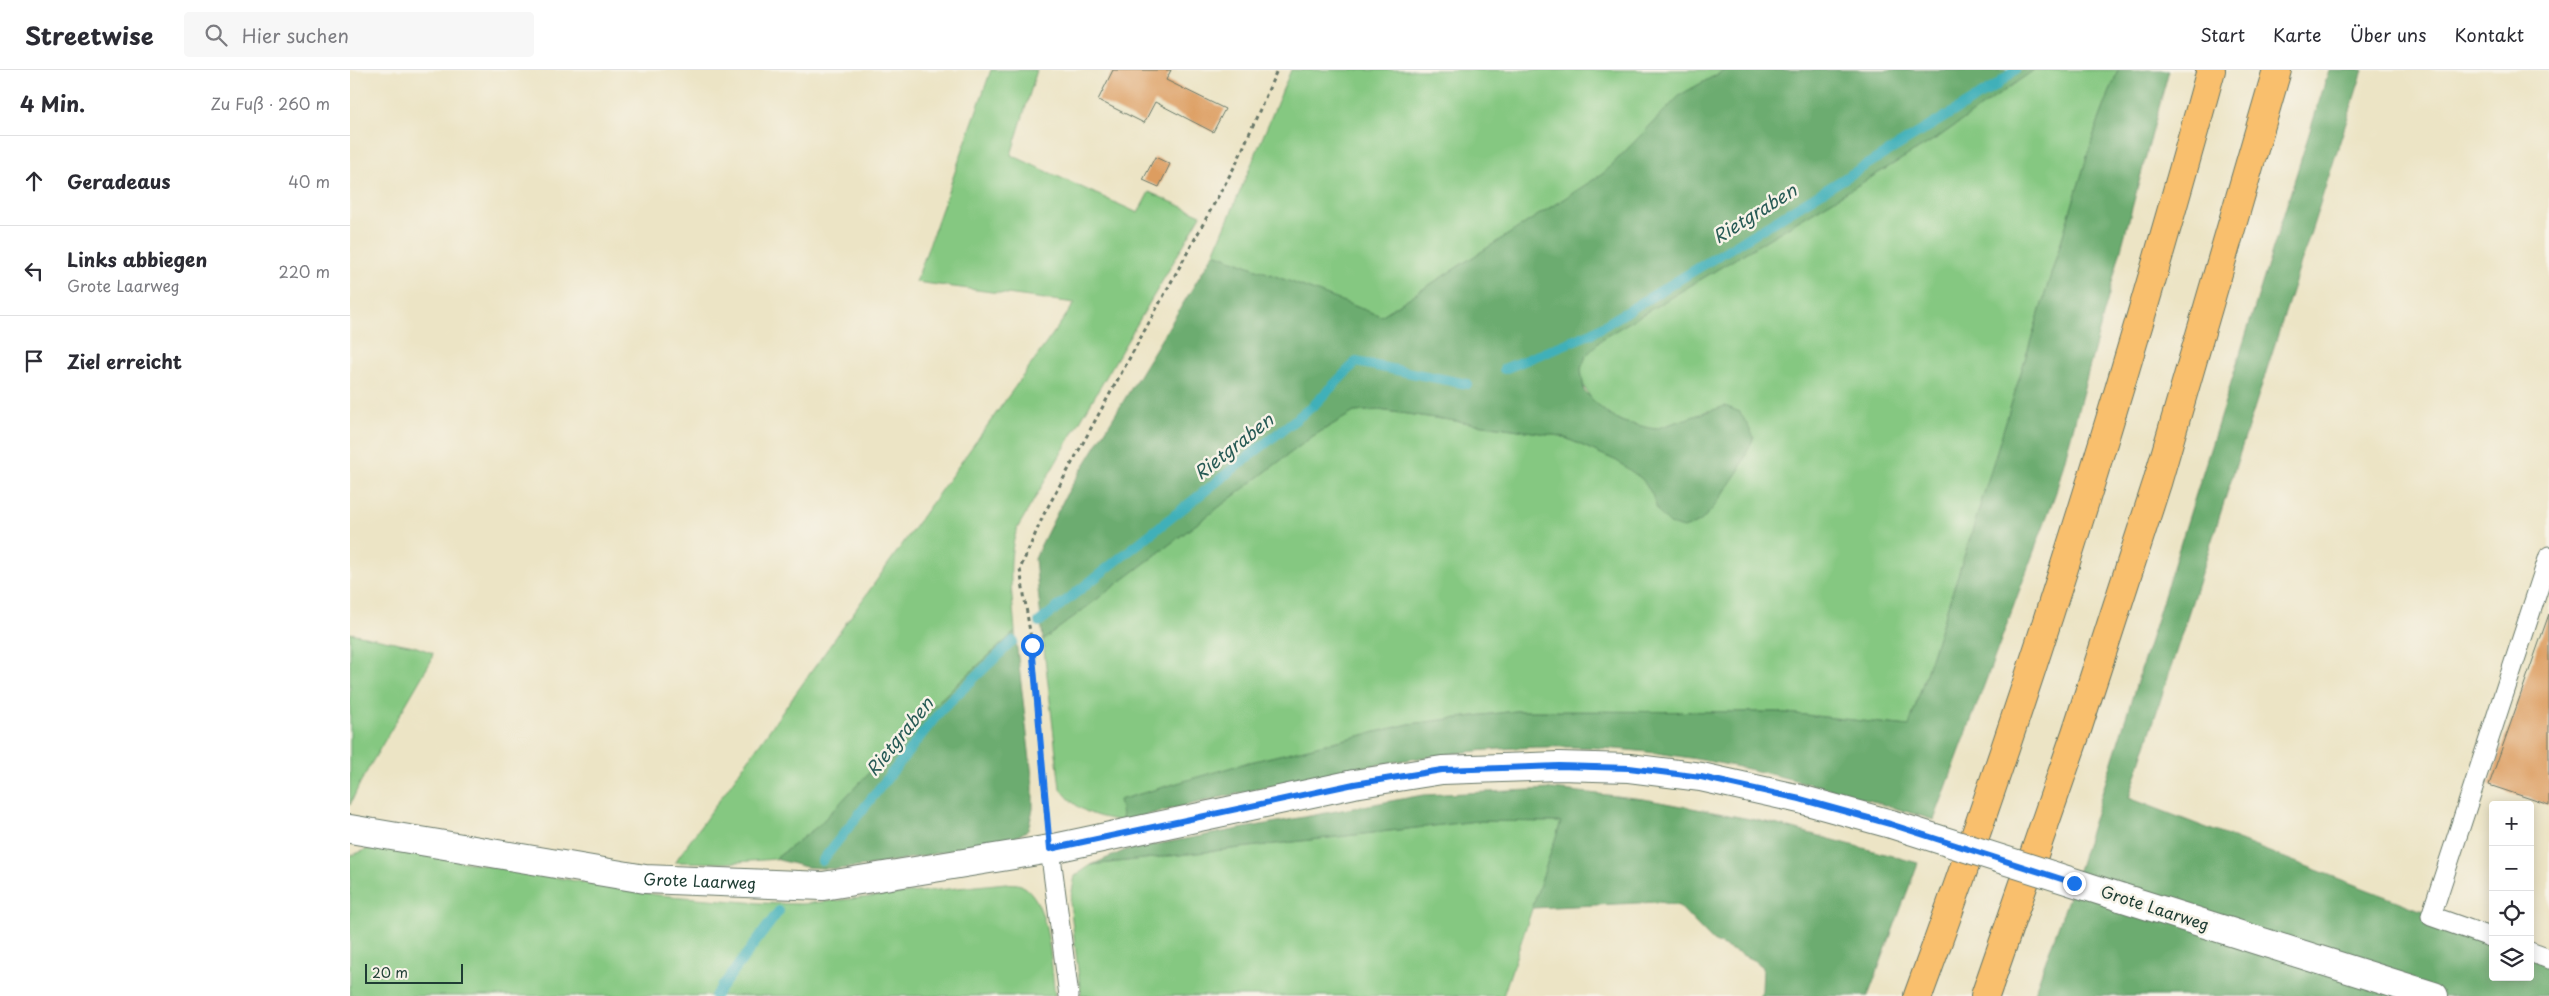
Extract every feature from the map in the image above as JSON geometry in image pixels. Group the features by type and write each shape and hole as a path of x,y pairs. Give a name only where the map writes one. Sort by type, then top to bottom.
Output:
{"highway":[{"path":"1918,996 2021,702 2100,454 2211,70"},
{"path":"1985,996 2079,724 2157,483 2276,70"}],"street":[{"name":"Grote Laarweg","path":"350,829 645,879 824,886 1050,849 1354,784 1442,770 1550,766 1629,768 1701,777 1800,799 1890,824 2434,996"}],"lane":[{"path":"2489,937 2431,916 2549,556"},
{"path":"1050,849 1069,996"},
{"path":"2534,953 2549,959"}],"path":[{"path":"1050,849 1032,645 1020,569 1044,514 1237,162 1278,70"}],"green space":[{"path":"991,70 1037,70 1011,155 1138,213 1149,192 1201,215 1018,527 1014,539 1011,566 1015,632 932,707 818,826 775,859 726,863 675,862 1075,303 916,282"},
{"path":"1291,70 1725,70 1680,95 1604,173 1381,316 1214,253"},
{"path":"1725,70 2034,70 1940,136 1603,338 1586,356 1581,369 1584,391 1607,414 1623,422 1655,429 1725,406 1740,412 1754,437 1739,470 1714,507 1700,522 1684,528 1670,524 1658,512 1652,494 1642,479 1617,461 1561,436 1379,410 1354,412 1313,436 1043,640 1035,559 1041,545 1066,495 1214,253 1381,316 1604,173 1680,95"},
{"path":"2034,70 2118,70 2095,131 1973,529 1909,726 1777,712 1516,711 1409,724 1246,763 1120,800 1123,821 1087,812 1074,803 1060,788 1043,640 1313,436 1354,412 1379,410 1561,436 1617,461 1643,479 1652,494 1658,512 1700,522 1726,490 1709,410 1668,427 1654,429 1642,428 1617,419 1595,403 1587,393 1582,381 1581,369 1586,356 1603,338 1940,136"},
{"path":"2118,70 2169,70 2056,492 1934,820 1801,782 1710,761 1619,749 1537,747 1464,752 1392,762 1285,783 1123,821 1119,800 1246,763 1409,724 1516,711 1777,712 1909,726 1973,529 2095,131"},
{"path":"2329,70 2363,70 2129,798 2489,936 2489,981 2534,981 2534,953 2549,959 2549,996 2033,996 2074,883"},
{"path":"1015,632 1033,785 1033,809 1028,830 1013,839 869,866 836,869 806,867 775,859 818,826 932,707"},
{"path":"350,633 414,646 433,653 431,661 360,783 350,805"},
{"path":"1552,789 1644,799 1771,823 1918,863 1868,996 1759,996 1762,991 1763,967 1755,961 1713,941 1679,906 1659,902 1532,908 1561,822 1477,821 1091,865 1126,850 1423,795"},
{"path":"1477,821 1561,822 1503,996 1081,996 1070,902 1075,876 1091,865"},
{"path":"384,848 658,895 759,903 802,904 1006,883 1019,884 1031,892 1043,918 1050,952 1055,996 350,996 350,856 368,849"}],"building":[{"path":"1113,70 1171,70 1166,80 1225,109 1213,132 1155,102 1144,123 1098,100"},
{"path":"1155,157 1170,164 1159,187 1143,180"},
{"path":"2549,614 2549,805 2489,785"}],"waterway":[{"name":"Rietgraben","path":"1504,369 1592,333 1997,85 2015,70"},
{"name":"Rietgraben","path":"1039,622 1314,405 1356,362 1467,384"},
{"name":"Rietgraben","path":"822,861 942,709 1013,641"},
{"name":"Rietgraben","path":"715,996 779,911"}],"route":[{"path":"1032,645 1050,849 1354,784 1442,770 1559,766 1629,768 1701,777 1800,799 1890,824 2074,883"}]}
